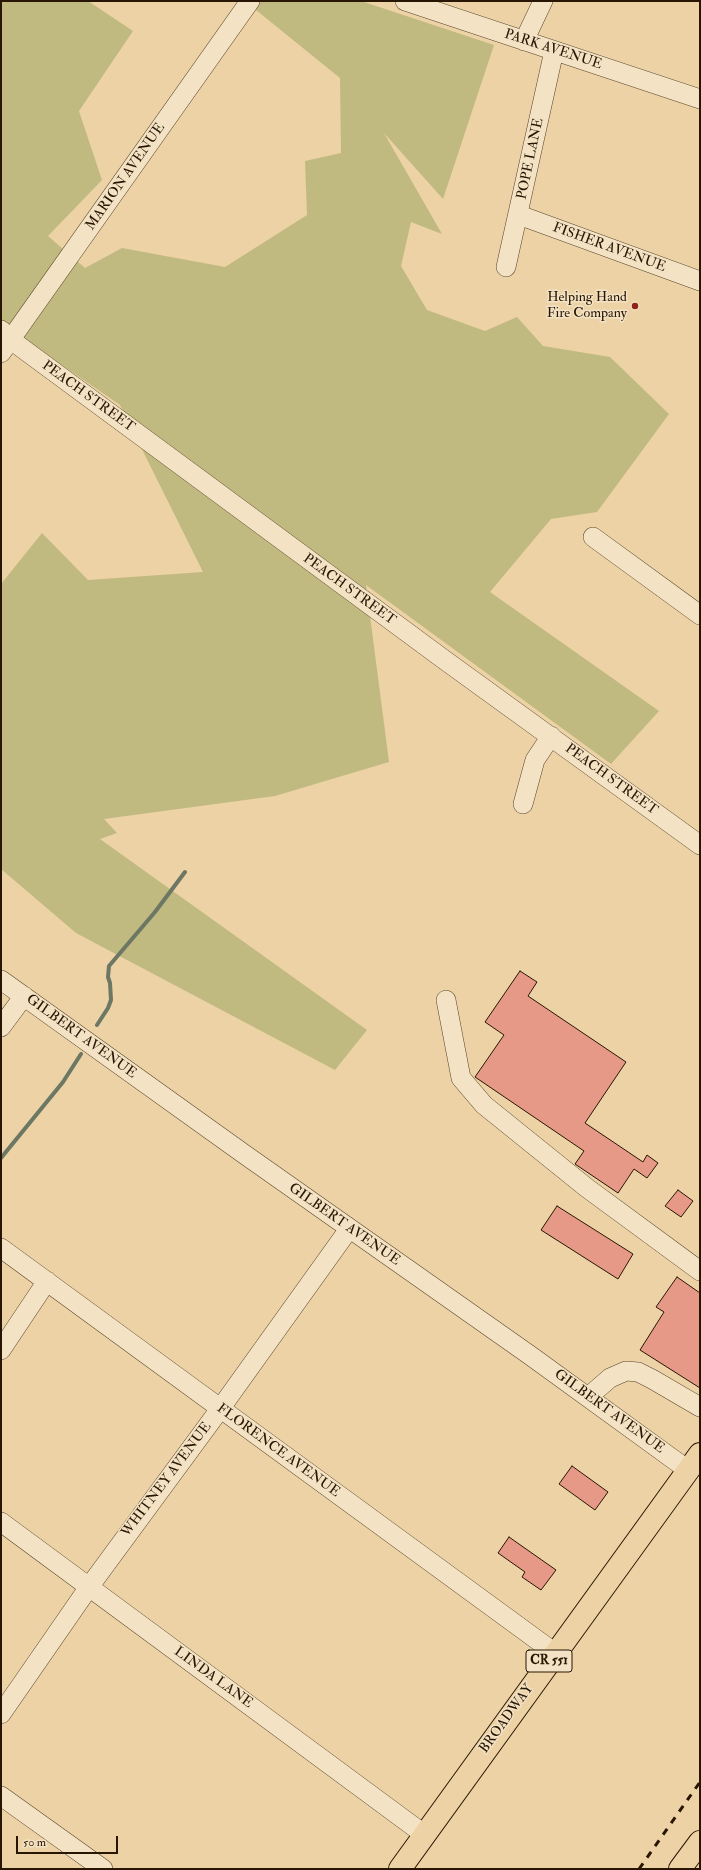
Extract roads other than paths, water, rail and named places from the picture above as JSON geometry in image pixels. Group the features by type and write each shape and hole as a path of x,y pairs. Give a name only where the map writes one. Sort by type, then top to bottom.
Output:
{"main road":[{"name":"BROADWAY","path":"400,1869 694,1462"},
{"path":"680,1869 700,1842"}],"street":[{"name":"MARION AVENUE","path":"4,341 250,1"},
{"name":"PARK AVENUE","path":"405,1 700,99"},
{"path":"524,41 543,1"},
{"name":"POPE LANE","path":"506,267 519,214 554,50"},
{"name":"FISHER AVENUE","path":"519,214 700,281"},
{"name":"PEACH STREET","path":"4,341 700,845"},
{"path":"593,537 700,615"},
{"path":"523,804 536,760 551,736"},
{"name":"GILBERT AVENUE","path":"1,980 349,1229 588,1397 694,1462"},
{"path":"1,1027 24,996"},
{"path":"446,1000 461,1078 484,1105 587,1188 700,1271"},
{"name":"WHITNEY AVENUE","path":"1,1714 88,1587 220,1409 349,1229"},
{"name":"FLORENCE AVENUE","path":"1,1248 555,1653"},
{"path":"1,1350 47,1281"},
{"path":"588,1397 610,1378 626,1371 638,1372 700,1407"},
{"name":"LINDA LANE","path":"1,1522 425,1835"},
{"path":"1,1796 103,1869"}],"waterway":[{"path":"97,1025 108,1008 111,1000 110,983 108,977 109,966 155,912 185,872"},
{"path":"1,1158 63,1082 81,1054"}],"railway":[{"path":"639,1869 700,1782"}],"place":[{"name":"Helping Hand Fire Company","path":"635,306"}]}
